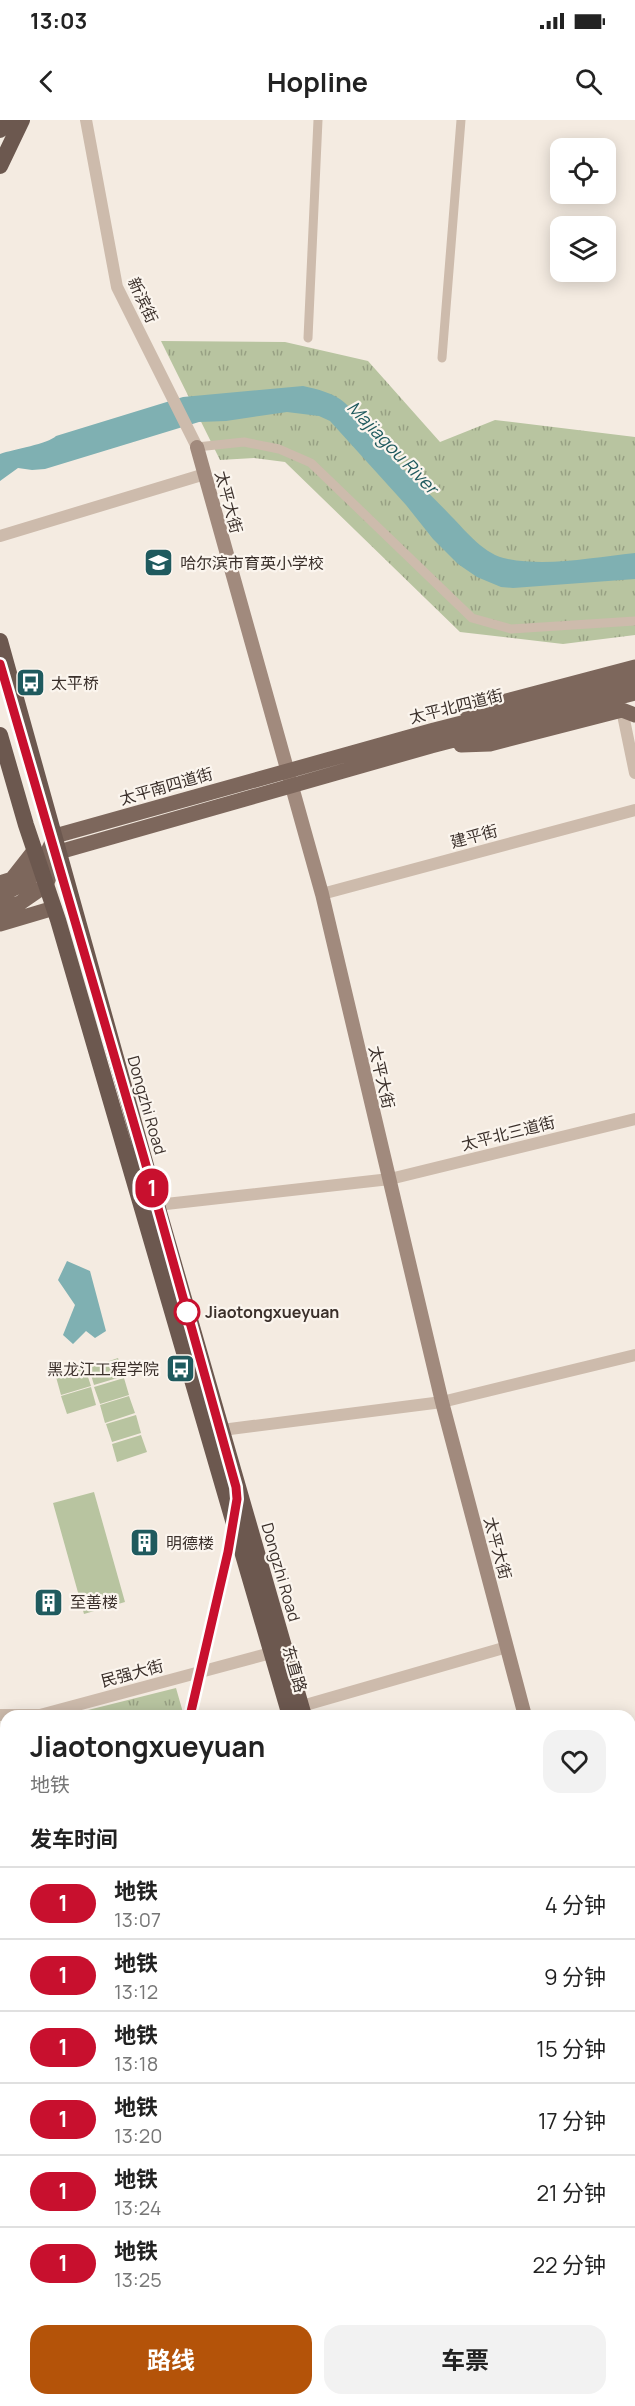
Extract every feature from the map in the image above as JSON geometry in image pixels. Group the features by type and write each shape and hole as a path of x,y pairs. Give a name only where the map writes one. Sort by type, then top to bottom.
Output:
{"highway":[{"path":"0,130 5,120"},
{"path":"0,166 22,120"},
{"name":"Dongzhi Road","path":"0,640 298,1710"},
{"name":"东直路","path":"0,735 34,851 54,908 271,1653 298,1710"}],"main road":[{"name":"太平大街","path":"197,447 322,894 442,1402 523,1710"},
{"path":"434,730 487,706 635,667"},
{"name":"太平北四道街","path":"291,787 431,746 487,724 635,679"},
{"name":"太平北四道街","path":"287,771 434,730 487,724 635,693"},
{"path":"431,746 490,744 631,711"},
{"name":"太平南四道街","path":"57,844 287,771"},
{"name":"太平南四道街","path":"57,844 291,787"},
{"path":"18,896 57,844"},
{"path":"0,909 18,896 46,885 57,844"},
{"path":"0,883 12,879 34,851"},
{"path":"0,894 18,896"},
{"path":"0,924 54,908"}],"street":[{"name":"新滨街","path":"86,120 117,287 197,447"},
{"path":"308,338 318,120"},
{"path":"442,358 461,120"},
{"path":"197,447 243,442 279,449 311,463 472,618 511,629 635,621"},
{"path":"0,536 205,474"},
{"path":"631,711 635,772"},
{"name":"建平街","path":"322,894 635,810"},
{"name":"太平北三道街","path":"157,1205 390,1179 635,1119"},
{"path":"222,1430 442,1402 635,1355"},
{"path":"308,1710 507,1647"},
{"name":"民强大街","path":"59,1710 271,1653"}],"green space":[{"path":"161,341 285,342 368,361 440,442 495,420 635,437 635,635 563,644 460,632 285,462 254,458 220,460"},
{"path":"118,1358 124,1376 94,1385 89,1368"},
{"path":"85,1368 91,1386 61,1395 56,1377"},
{"path":"124,1378 129,1395 100,1404 94,1387"},
{"path":"91,1387 96,1405 67,1414 61,1396"},
{"path":"129,1396 135,1413 105,1423 100,1405"},
{"path":"136,1415 141,1433 112,1442 106,1424"},
{"path":"141,1435 147,1452 117,1462 112,1444"},
{"path":"94,1492 125,1602 84,1614 53,1503"},
{"path":"176,1688 182,1710 88,1710"}],"water":[{"path":"303,386 331,394 345,403 374,440 470,536 491,553 508,559 539,562 635,553 635,579 513,588 501,587 477,577 458,564 433,539 406,505 330,421 319,416 287,412 226,421 199,422 45,469 18,468 0,481 0,454 38,444 56,436 183,397"},
{"path":"67,1261 90,1271 106,1331 95,1338 86,1331 73,1344 63,1335 75,1305 58,1280"}],"metro line":[{"name":"1","path":"0,664 144,1158 236,1487 237,1499 228,1552 191,1710"}],"place":[{"name":"哈尔滨市育英小学校","path":"159,563"},
{"name":"太平桥","path":"30,683"},
{"name":"Jiaotongxueyuan","path":"187,1312"},
{"name":"黑龙江工程学院","path":"180,1369"},
{"name":"明德楼","path":"145,1543"},
{"name":"至善楼","path":"49,1602"}],"water label":[{"name":"Majiagou River","path":"393,447"}]}
